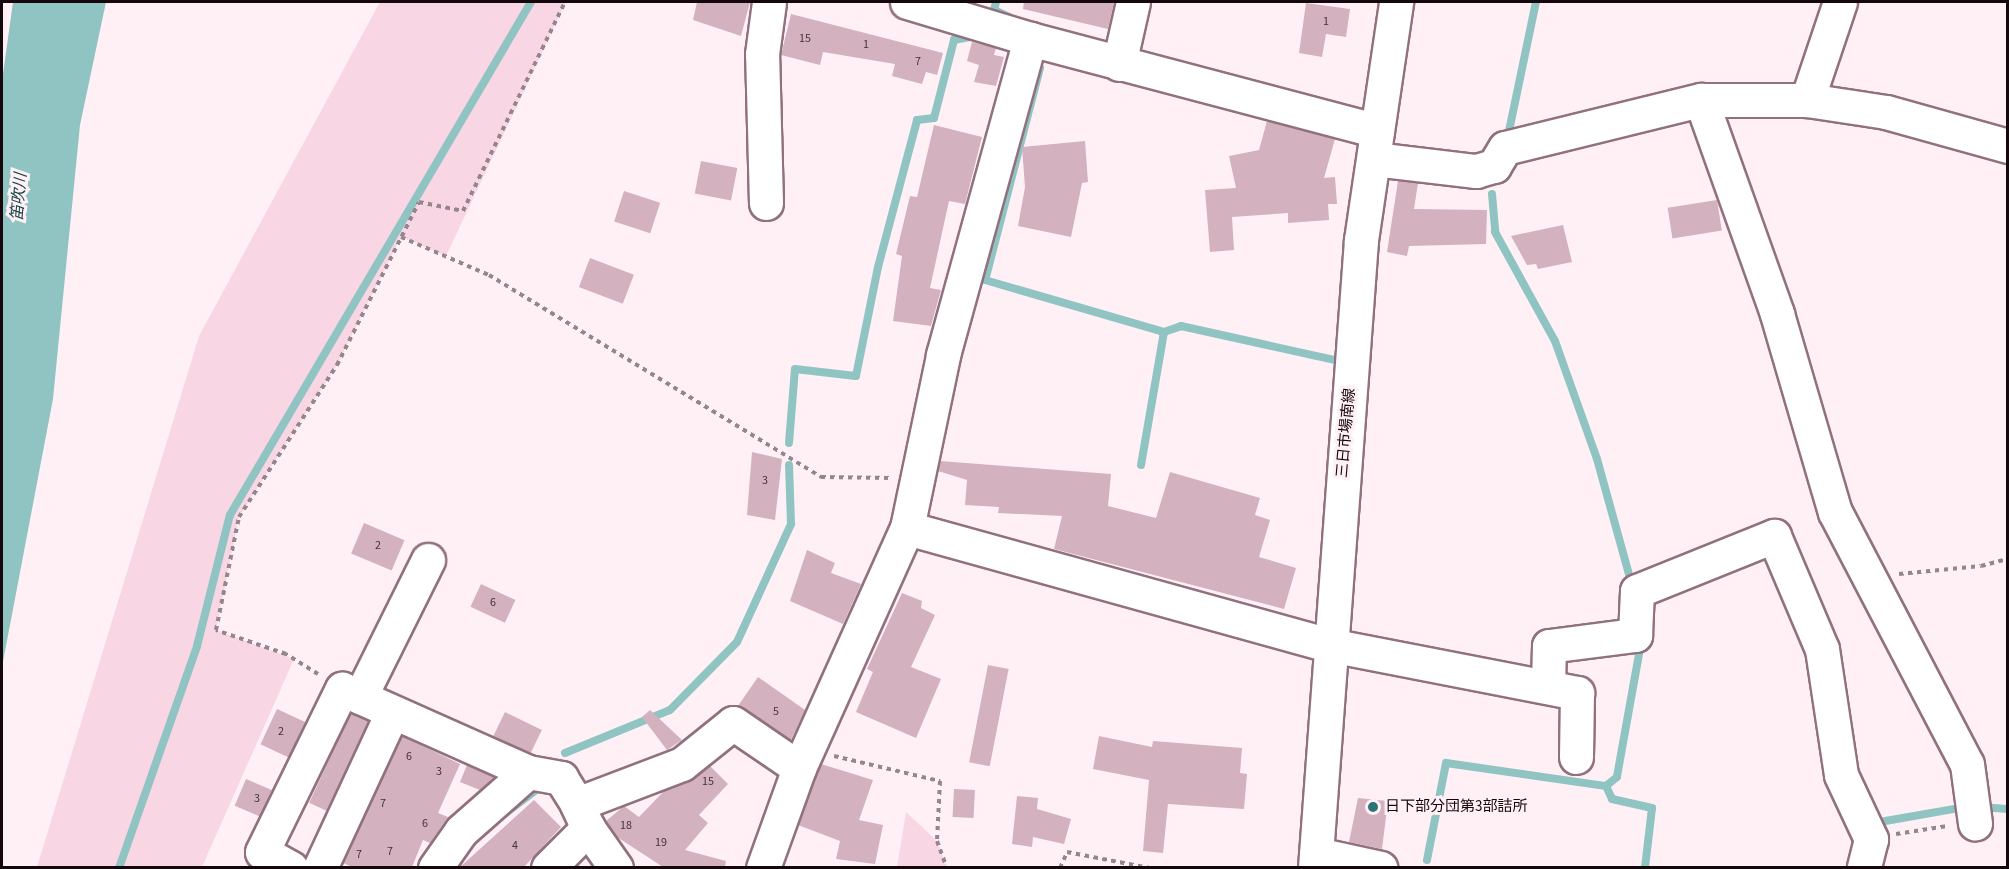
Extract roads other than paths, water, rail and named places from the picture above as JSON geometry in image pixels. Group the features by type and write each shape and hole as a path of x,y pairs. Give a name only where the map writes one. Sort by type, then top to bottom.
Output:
{"street":[{"path":"766,203 762,54 769,2"},
{"path":"907,2 1119,64 1376,145 1476,171 1494,166 1505,148 1701,100 1807,100 1886,112 2007,146"},
{"path":"1119,64 1133,2"},
{"name":"三日市場南線","path":"1315,861 1361,240 1396,2"},
{"path":"1807,100 1840,2"},
{"path":"763,867 805,758 907,528 918,484 943,355 1030,39"},
{"path":"1701,100 1777,314 1835,513 1967,764 1975,823"},
{"path":"907,528 1330,645 1577,693 1576,757"},
{"path":"1548,686 1549,646 1635,635 1637,591 1774,536 1822,649 1841,775 1868,853"},
{"path":"291,867 262,852 428,560"},
{"path":"351,693 528,772 561,778 616,867"},
{"path":"320,867 392,713"},
{"path":"548,867 583,816 682,765 733,723 805,758"},
{"path":"435,867 461,831 528,772"},
{"path":"1315,861 1381,867"}],"water":[{"name":"笛吹川","path":"13,2 106,2 80,125 53,399 2,667 2,81"}],"waterway":[{"path":"119,868 197,646 230,515 531,2"},
{"path":"996,2 994,10 1009,17"},
{"path":"1509,131 1536,2"},
{"path":"789,443 795,369 856,376 878,267 917,120 934,118 954,40 975,36"},
{"path":"1040,68 985,280 1164,332 1141,465"},
{"path":"1492,194 1495,232 1555,341 1597,459 1630,578"},
{"path":"1164,332 1181,326 1343,362"},
{"path":"565,753 670,710 737,642 791,524 789,465"},
{"path":"1641,643 1617,777 1606,786 1612,799 1652,808 1645,868"},
{"path":"1427,860 1446,763 1606,786"},
{"path":"503,815 544,784"},
{"path":"1980,807 2008,809"},
{"path":"1874,823 1959,808"}],"place":[{"name":"日下部分団第3部詰所","path":"1373,807"}]}
